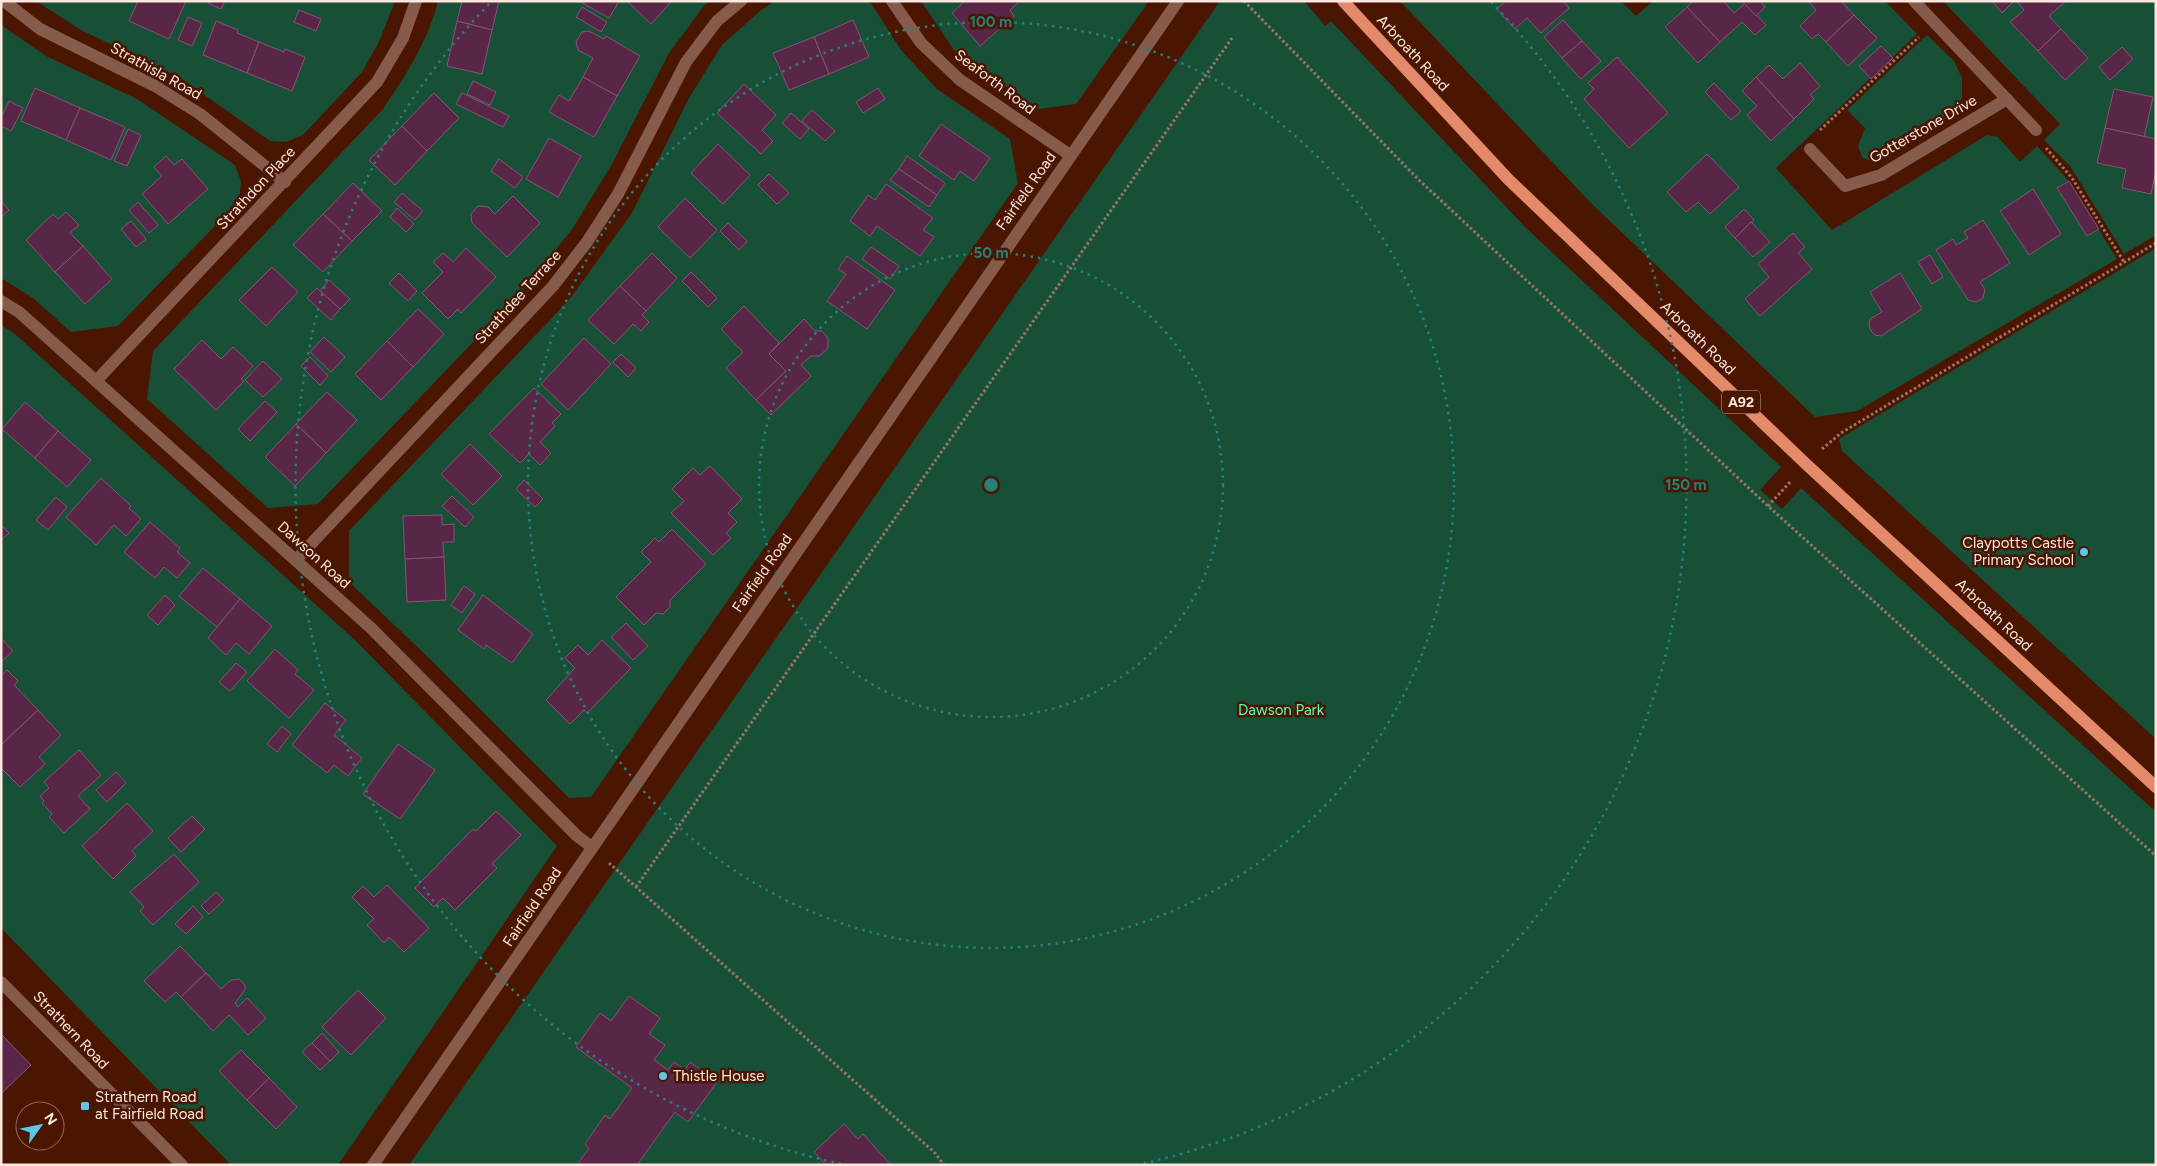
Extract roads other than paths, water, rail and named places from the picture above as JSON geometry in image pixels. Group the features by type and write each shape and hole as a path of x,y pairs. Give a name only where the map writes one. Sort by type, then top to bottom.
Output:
{"main road":[{"name":"Arbroath Road","path":"1343,1 1508,179 1806,464 2156,787"}],"street":[{"name":"Strathisla Road","path":"4,1 40,29 155,86 200,114 285,182"},
{"name":"Strathdon Place","path":"96,380 378,82 403,38 416,1"},
{"name":"Strathdee Terrace","path":"296,560 553,286 587,242 618,194 686,62 717,21 741,1"},
{"name":"Seaforth Road","path":"892,1 921,43 960,80 1070,156"},
{"name":"Fairfield Road","path":"373,1165 1178,1"},
{"name":"Gotterstone Drive","path":"1914,1 2036,130"},
{"name":"Gotterstone Drive","path":"1810,149 1844,186 1881,175 2006,99"},
{"name":"Dawson Road","path":"1,301 19,312 372,628 577,836 592,847"},
{"name":"Strathern Road","path":"1,982 182,1165"}],"place":[{"name":"Claypotts Castle Primary School","path":"2084,552"},
{"name":"Thistle House","path":"663,1076"},
{"name":"Strathern Road at Fairfield Road","path":"85,1106"}],"park label":[{"name":"Dawson Park","path":"1281,710"}]}
